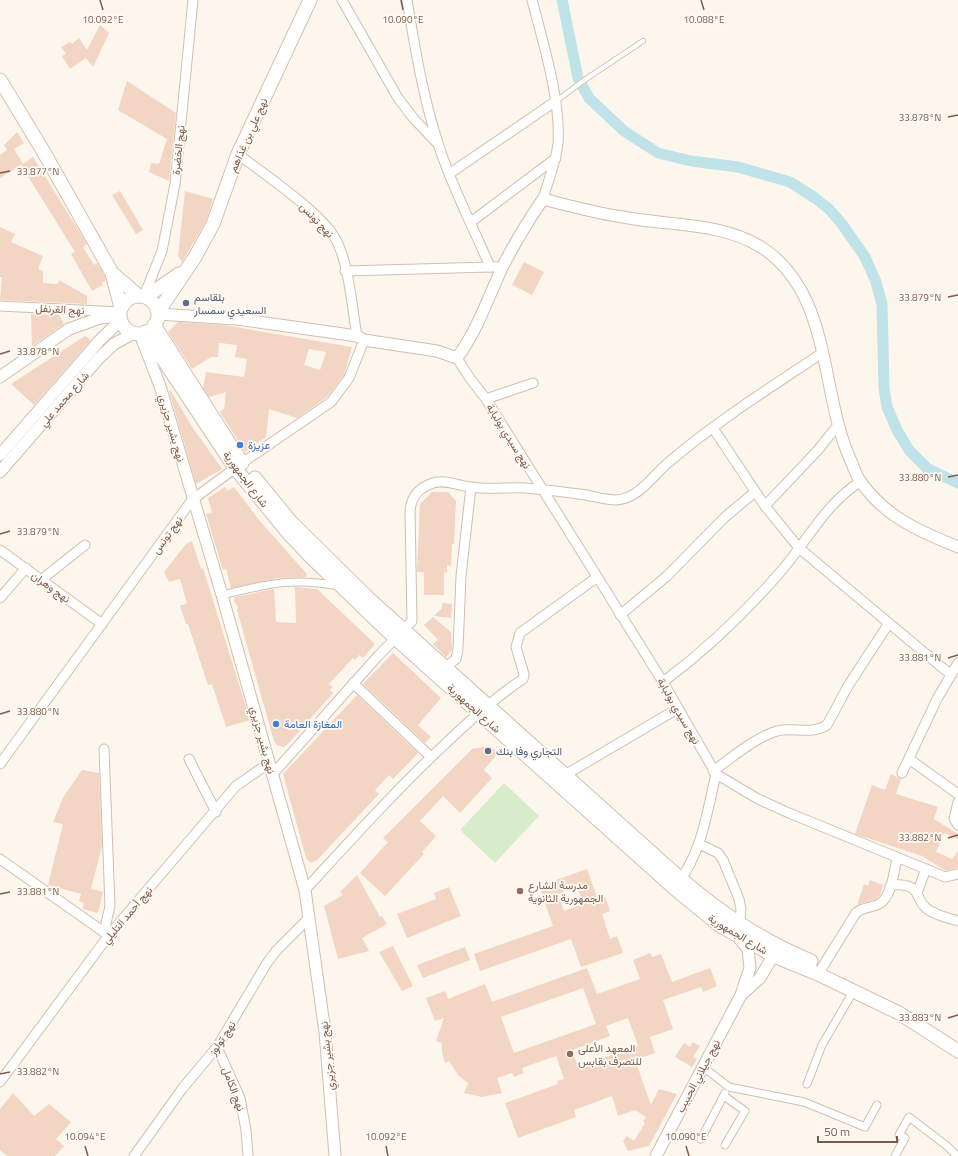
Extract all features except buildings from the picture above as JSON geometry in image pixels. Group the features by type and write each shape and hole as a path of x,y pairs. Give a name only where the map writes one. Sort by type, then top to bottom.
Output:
{"main road":[{"name":"نهج علي بن غذاهم","path":"148,325 185,269 195,257 213,224 238,154 310,0"},
{"path":"0,80 42,149 112,273 120,314 128,330 148,325 156,306 112,273"},
{"name":"نهج علي بن غذاهم","path":"143,296 185,269"},
{"path":"120,314 128,299 143,296"},
{"name":"شارع الجمهورية","path":"148,325 238,466 289,534 342,586 400,633 446,667 483,709 565,776 719,925 737,928 776,951 910,1011 958,1042"},
{"name":"شارع الجمهورية","path":"238,466 291,522 367,597 400,633 677,883"},
{"name":"شارع الجمهورية","path":"820,970 854,990 899,1013 958,1051"}],"street":[{"name":"نهج الخضرة","path":"143,296 162,252 175,184 193,0"},
{"path":"342,0 398,98 414,119 438,144"},
{"path":"407,0 428,104 438,144 449,174 490,267"},
{"path":"148,325 237,319 436,351 457,358 468,343 503,267 525,226 543,199 556,158 558,127 556,101 532,0"},
{"path":"449,174 556,101"},
{"name":"نهج تونس","path":"0,764 192,500 238,466 331,402 349,378 360,338 345,271 337,244 329,230 301,202 238,154"},
{"path":"471,222 556,158"},
{"path":"543,199 623,218 716,230 742,237 762,248 792,277 808,303 816,327 838,426 844,445 860,482 889,512 903,522 925,534 958,547"},
{"path":"345,271 503,267"},
{"name":"نهج القرنفل","path":"0,306 120,314"},
{"path":"0,377 69,329 100,318 120,314"},
{"name":"شارع محمد علي","path":"0,455 100,340 120,314"},
{"name":"شارع محمد علي","path":"0,472 98,358 114,344 148,325"},
{"name":"نهج بشير جزيري","path":"148,325 160,386 192,500 222,595 305,890 325,1032 334,1156"},
{"path":"272,775 353,683 400,633 409,626 413,616 410,519 411,500 417,492 434,482 443,482 471,487 542,490 606,500 618,500 632,495 648,483 668,462 713,428 822,353"},
{"name":"نهج سيدي بولبابة","path":"457,358 486,400 596,578 663,682 714,772"},
{"path":"486,400 533,383"},
{"path":"765,506 838,426"},
{"path":"713,428 765,506 799,548 950,674"},
{"path":"663,682 697,656 728,629 762,593 840,497 860,482"},
{"path":"446,667 456,659 458,649 461,576 471,487"},
{"path":"620,615 667,576 725,517 755,492"},
{"path":"42,580 85,544"},
{"name":"نهج وهران","path":"0,550 102,624"},
{"path":"0,598 26,568"},
{"path":"305,890 380,808 431,757 483,709 524,677 516,647 520,633 596,578"},
{"path":"222,595 282,582 317,582 342,586"},
{"path":"677,883 693,860 699,844 714,772 764,736 790,729 813,730 826,725 848,686 888,623"},
{"path":"902,773 950,674 958,663"},
{"path":"353,683 431,757"},
{"path":"565,776 677,709"},
{"path":"0,858 106,934 110,906 104,749"},
{"path":"189,759 216,812"},
{"path":"909,759 958,794"},
{"name":"نهج أحمد التليلي","path":"0,1082 106,934 216,812 236,786 269,763"},
{"path":"714,772 764,802 897,858 945,877 958,874"},
{"path":"958,802 954,819 958,825"},
{"path":"699,844 718,853 723,860 739,899 741,909 737,928"},
{"path":"820,970 856,913 861,909 882,902 890,886 897,858"},
{"path":"917,893 926,869"},
{"path":"890,886 902,885 913,889 917,893 922,905 927,910 958,921"},
{"name":"نهج تولوز","path":"134,1156 182,1089 217,1047 267,963 281,945 308,919"},
{"name":"نهج جيلاني الحبيب","path":"656,1156 741,995 750,968 748,950 737,928"},
{"name":"نهج جيلاني الحبيب","path":"741,995 760,978 776,951"},
{"path":"807,1084 822,1046 854,990"},
{"name":"نهج الكامل","path":"217,1047 242,1105 248,1156"},
{"path":"703,1067 728,1087 804,1102 865,1127 877,1104"},
{"path":"701,1139 728,1087"},
{"path":"724,1096 745,1111 725,1145"},
{"path":"895,1156 905,1138 899,1135 909,1117 947,1146 957,1156"}],"lane":[{"path":"556,101 643,41"}],"green space":[{"path":"504,783 539,816 495,863 460,830"}],"waterway":[{"path":"562,0 578,78 589,98 624,131 658,153 691,161 738,167 790,182 829,209 842,224 865,257 876,282 882,304 884,388 887,407 897,430 909,450 928,469 958,483"}],"place":[{"name":"بلقاسم السعيدي سمسار","path":"186,303"},
{"name":"عزيزة","path":"240,445"},
{"name":"المغازة العامة","path":"276,724"},
{"name":"التجاري وفا بنك","path":"488,751"},
{"name":"مدرسة الشارع الجمهورية الثانوية","path":"520,891"},
{"name":"المعهد الأعلى للتصرف بقابس","path":"570,1054"}]}
